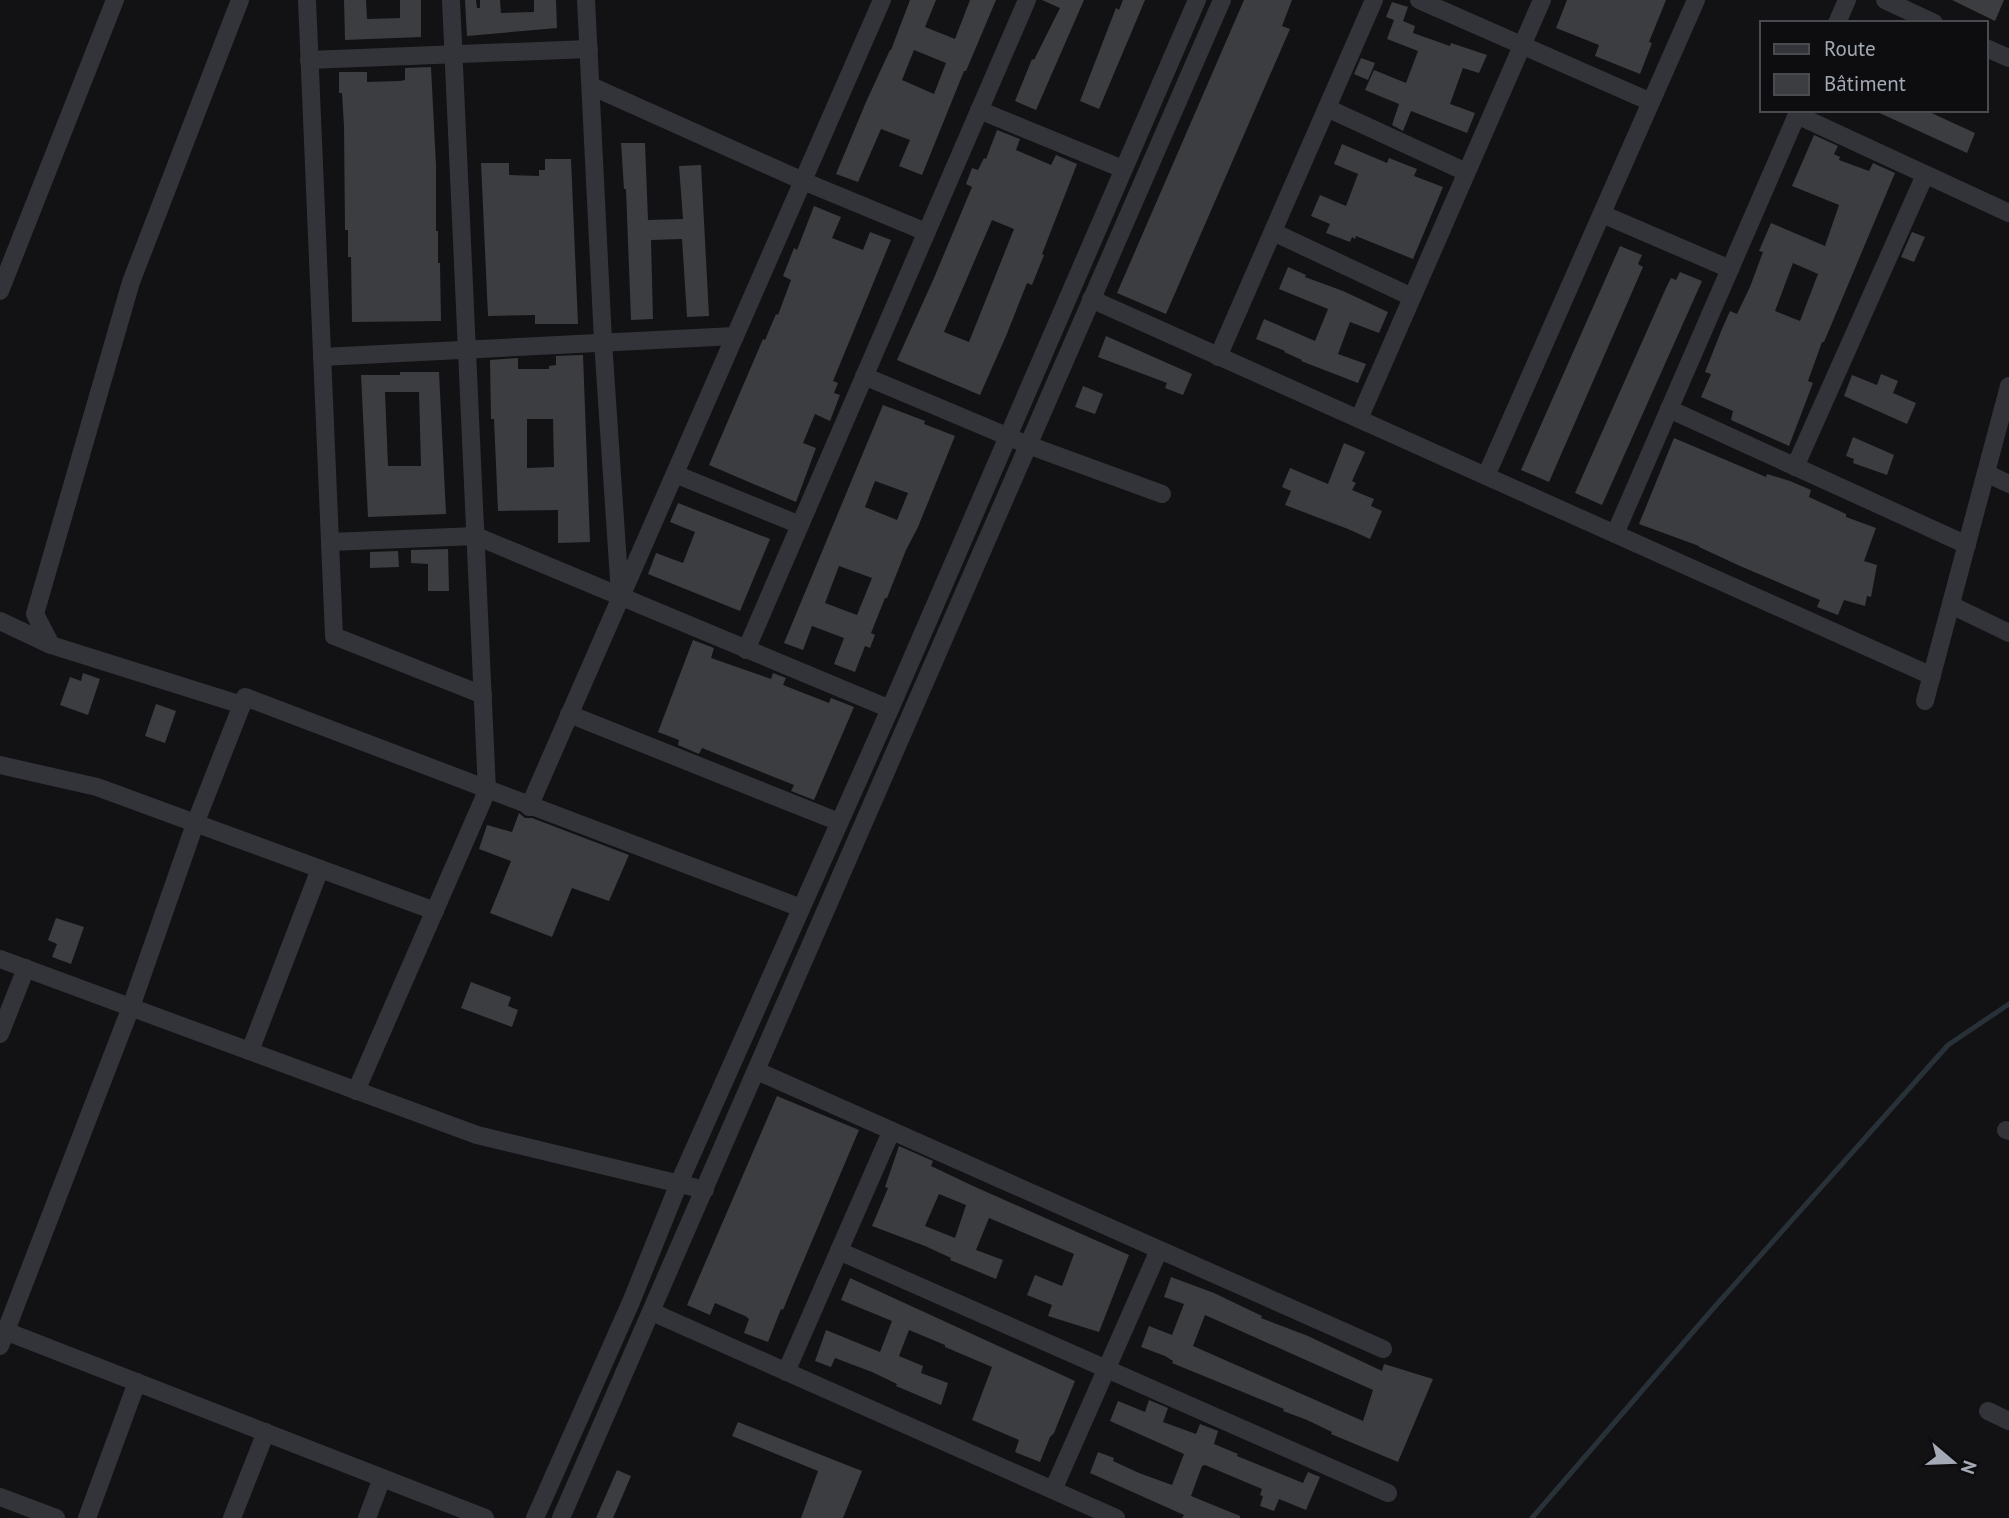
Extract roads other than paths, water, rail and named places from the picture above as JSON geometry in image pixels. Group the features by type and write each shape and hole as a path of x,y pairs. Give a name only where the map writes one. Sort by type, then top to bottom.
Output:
{"street":[{"path":"0,291 116,0"},
{"path":"51,645 35,614 131,282 240,0"},
{"path":"307,0 334,636 483,695"},
{"path":"356,1091 487,791 450,0"},
{"path":"586,0 603,341 620,597"},
{"path":"529,807 882,0"},
{"path":"746,650 1027,0"},
{"path":"535,1518 631,1302 679,1183 890,709 1196,0"},
{"path":"561,1518 1222,0"},
{"path":"1218,357 1374,0"},
{"path":"1419,0 1651,102"},
{"path":"1359,419 1542,0"},
{"path":"1486,476 1696,0"},
{"path":"1839,21 1847,0"},
{"path":"1885,0 1930,21"},
{"path":"309,60 589,49"},
{"path":"1988,49 2009,58"},
{"path":"591,86 803,181 926,232"},
{"path":"1327,108 1466,172"},
{"path":"979,110 1123,169"},
{"path":"1615,534 1798,113 2009,213"},
{"path":"1795,467 1925,175"},
{"path":"1602,214 1730,269"},
{"path":"1273,232 1412,297"},
{"path":"1091,299 1932,676"},
{"path":"322,357 735,336"},
{"path":"864,376 1028,445 1162,494"},
{"path":"1925,701 2009,386"},
{"path":"1669,409 1967,545"},
{"path":"1986,473 2009,484"},
{"path":"674,474 800,525"},
{"path":"330,542 476,536 890,709"},
{"path":"1951,605 2009,633"},
{"path":"0,621 51,645 242,705"},
{"path":"485,1518 137,1382 2,1335 131,1007 195,824 245,698 802,908"},
{"path":"569,714 839,822"},
{"path":"0,765 97,788 435,911"},
{"path":"250,1051 320,869"},
{"path":"0,960 477,1135 705,1190"},
{"path":"0,1034 26,968"},
{"path":"757,1071 1383,1349"},
{"path":"786,1372 891,1132"},
{"path":"1053,1490 1159,1250"},
{"path":"839,1251 1388,1493"},
{"path":"652,1312 1116,1518"},
{"path":"87,1518 137,1382"},
{"path":"1988,1411 2009,1421"},
{"path":"232,1518 266,1433"},
{"path":"367,1518 382,1478"},
{"path":"0,1497 56,1518"}],"waterway":[{"path":"1532,1518 1711,1311 1948,1045 2009,1004"}]}
